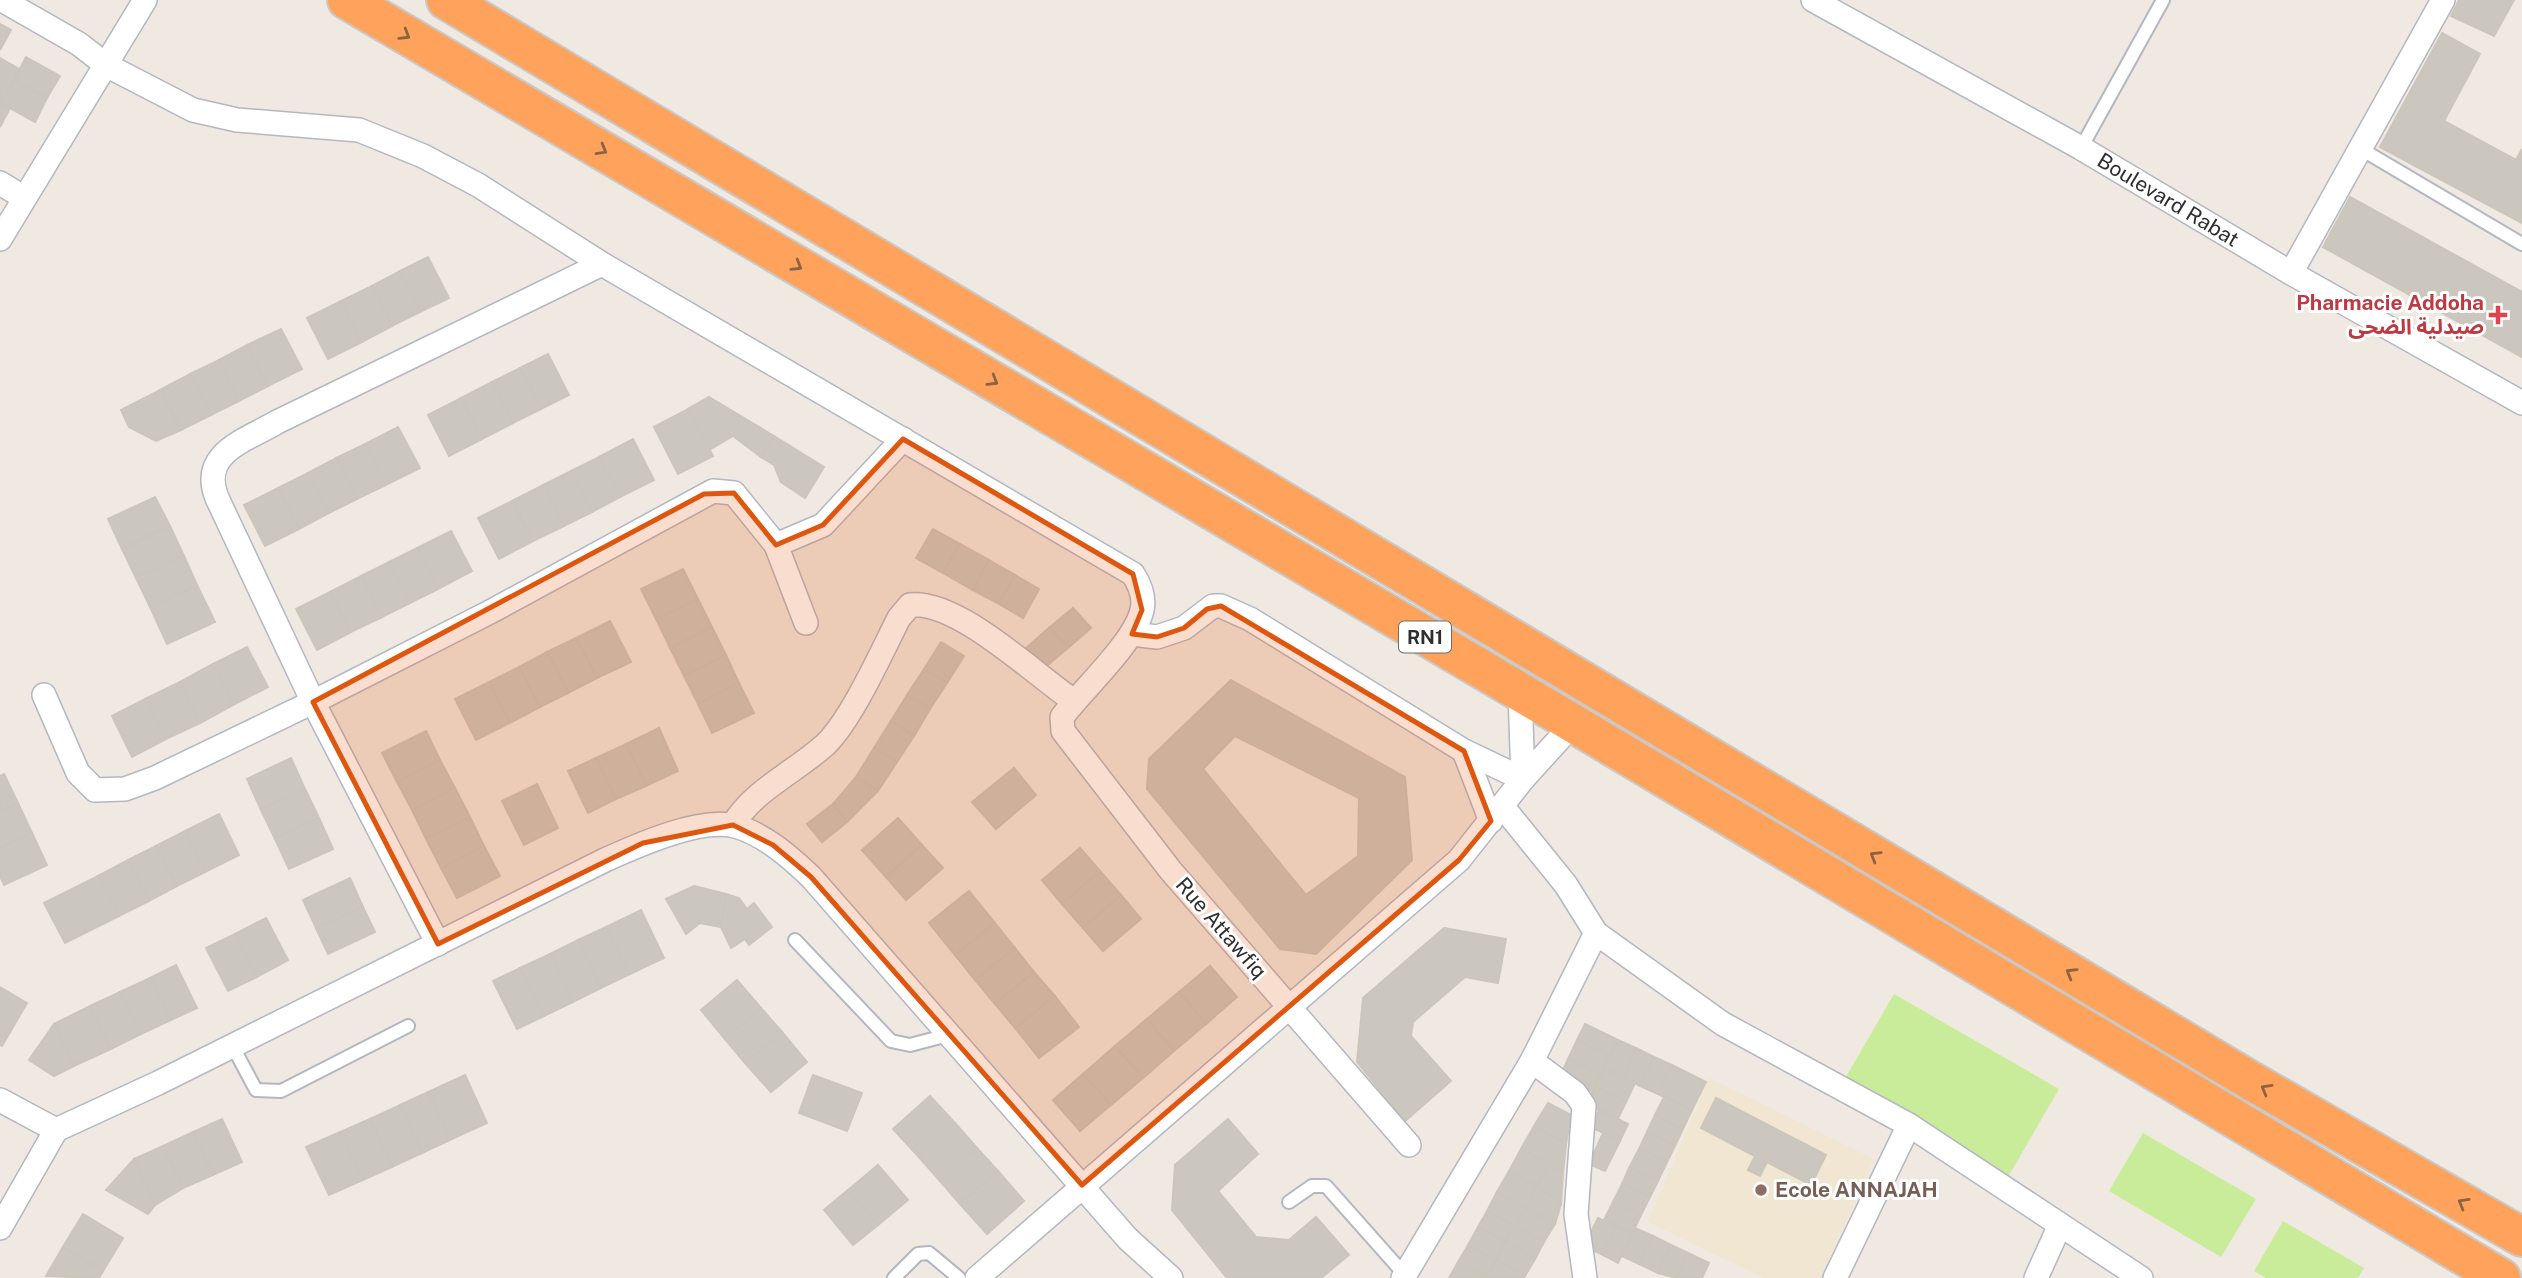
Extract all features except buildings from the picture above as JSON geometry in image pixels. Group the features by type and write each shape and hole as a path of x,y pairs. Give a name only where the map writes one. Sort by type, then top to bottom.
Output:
{"highway":[{"name":"RN1","path":"347,0 1573,724 2501,1278"},
{"name":"RN1","path":"446,0 2223,1064 2522,1237"}],"street":[{"path":"2,0 79,44 106,65 204,114 237,120 349,128 371,134 478,185 602,264 1133,574 1140,586 1142,610 1132,634 1074,701 981,632 945,612 919,604 910,605 899,618 850,710 828,741 758,797 733,825"},
{"path":"0,239 23,197 145,0"},
{"name":"Boulevard Rabat","path":"1813,0 2081,148 2291,274 2522,403"},
{"path":"2291,274 2443,0"},
{"path":"0,183 23,197"},
{"path":"438,944 313,702 211,485 216,461 226,451 277,422 602,264"},
{"path":"776,545 824,525 903,439"},
{"path":"44,695 82,780 95,790 109,791 155,778 490,612 704,494 726,490 734,493 776,545 806,623"},
{"path":"1132,634 1157,637 1184,628 1207,609 1221,606 1250,620 1464,751 1523,779"},
{"path":"1520,693 1523,779"},
{"name":"Rue Attawfiq","path":"1074,701 1062,717 1061,724 1069,739 1171,870 1409,1145"},
{"path":"977,1278 1459,860 1523,779 1573,724"},
{"path":"1464,751 1497,814 1566,885 1597,933 1723,1024 1909,1125 2141,1278"},
{"path":"0,1228 56,1130 233,1047 643,843 705,827 733,825 773,845 811,877 952,1034 1148,1260 1171,1278"},
{"path":"1404,1277 1532,1061 1597,933"},
{"path":"1532,1061 1575,1093 1584,1106 1576,1214 1585,1278"},
{"path":"0,1100 56,1130"},
{"path":"1835,1278 1909,1125"},
{"path":"2036,1278 2060,1225"}],"lane":[{"path":"2081,148 2163,0"},
{"path":"2361,149 2522,244"},
{"path":"795,940 891,1041 909,1045 952,1034"},
{"path":"233,1047 249,1083 256,1090 281,1091 408,1026"},
{"path":"1289,1202 1312,1186 1326,1186 1404,1277"},
{"path":"894,1278 918,1254 929,1253 959,1278"}],"highlighted area":[{"path":"903,439 1133,574 1142,610 1132,634 1157,637 1184,628 1207,609 1221,606 1464,751 1491,821 1459,860 1082,1185 811,877 773,845 733,825 643,843 438,944 313,702 704,494 734,493 776,545 823,525"}],"shaded area":[{"name":"Ecole ANNAJAH","path":"1709,1078 1874,1159 1820,1278 1764,1278 1648,1222"}],"green space":[{"path":"1894,994 2059,1089 2008,1177 1843,1082"},
{"path":"2143,1133 2256,1199 2221,1257 2109,1191"},
{"path":"2283,1221 2364,1268 2358,1278 2266,1278 2254,1271"}],"place":[{"name":"Pharmacie Addoha صيدلية الضحى","path":"2498,315"},
{"name":"Ecole ANNAJAH","path":"1761,1190"}]}
